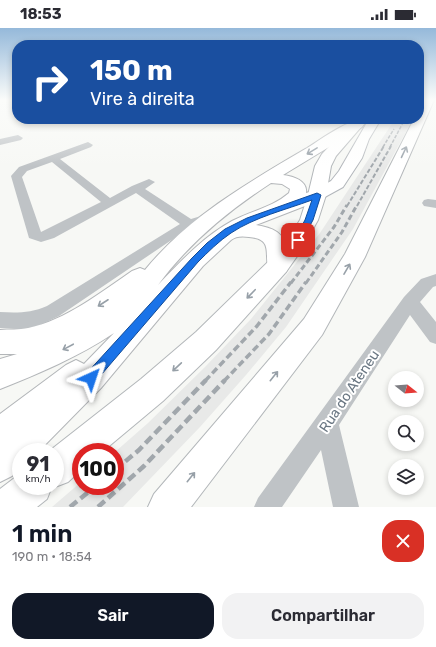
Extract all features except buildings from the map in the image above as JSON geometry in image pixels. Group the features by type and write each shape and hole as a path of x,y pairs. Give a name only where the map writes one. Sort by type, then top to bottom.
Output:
{"main road":[{"path":"0,464 85,384 210,245 220,224 246,192 357,124"},
{"path":"64,462 152,390 206,341 278,266 302,233 309,220 317,195 323,166 329,154 358,124"},
{"path":"167,507 313,327 354,257 418,124"},
{"path":"268,178 286,180 298,187 300,190 295,197 278,208"},
{"path":"0,342 28,340 58,329 117,294 169,256 220,224 250,220 278,208 317,195"},
{"path":"220,224 267,235 277,246 278,266"},
{"path":"0,374 64,349 112,319 134,299 169,256"},
{"path":"0,435 139,324"},
{"path":"0,364 31,363"},
{"path":"8,507 23,495"}],"street":[{"path":"317,195 337,184 346,174 372,124"},
{"path":"0,142 18,138"},
{"path":"88,145 23,169 16,176 34,235 41,237 49,235 148,182"},
{"path":"53,158 109,203"},
{"path":"136,188 189,224"},
{"path":"0,320 21,321 38,318 78,296 168,236 189,224 220,224"},
{"name":"Rua do Ateneu","path":"266,507 327,423 410,302 427,283 436,280"},
{"path":"410,302 436,336"},
{"path":"327,423 346,507"}],"shaded area":[{"path":"392,124 410,124 353,229 286,327 200,427 123,507 52,507 72,490 72,495 124,495 124,444 148,423 205,367 251,319 320,233"}],"railway":[{"path":"390,147 402,124"},
{"path":"383,147 394,129"},
{"path":"347,206 384,146"},
{"path":"357,206 391,146"},
{"path":"291,283 334,227 347,205"},
{"path":"306,283 342,232 357,205"},
{"path":"205,381 257,326 291,282"},
{"path":"224,381 269,334 306,282"},
{"path":"124,462 139,450 206,380"},
{"path":"98,507 144,466 225,380"},
{"path":"70,507 85,495"}],"route":[{"path":"91,378 210,245 228,231 250,220 278,208 317,195 309,220 298,240"}]}
